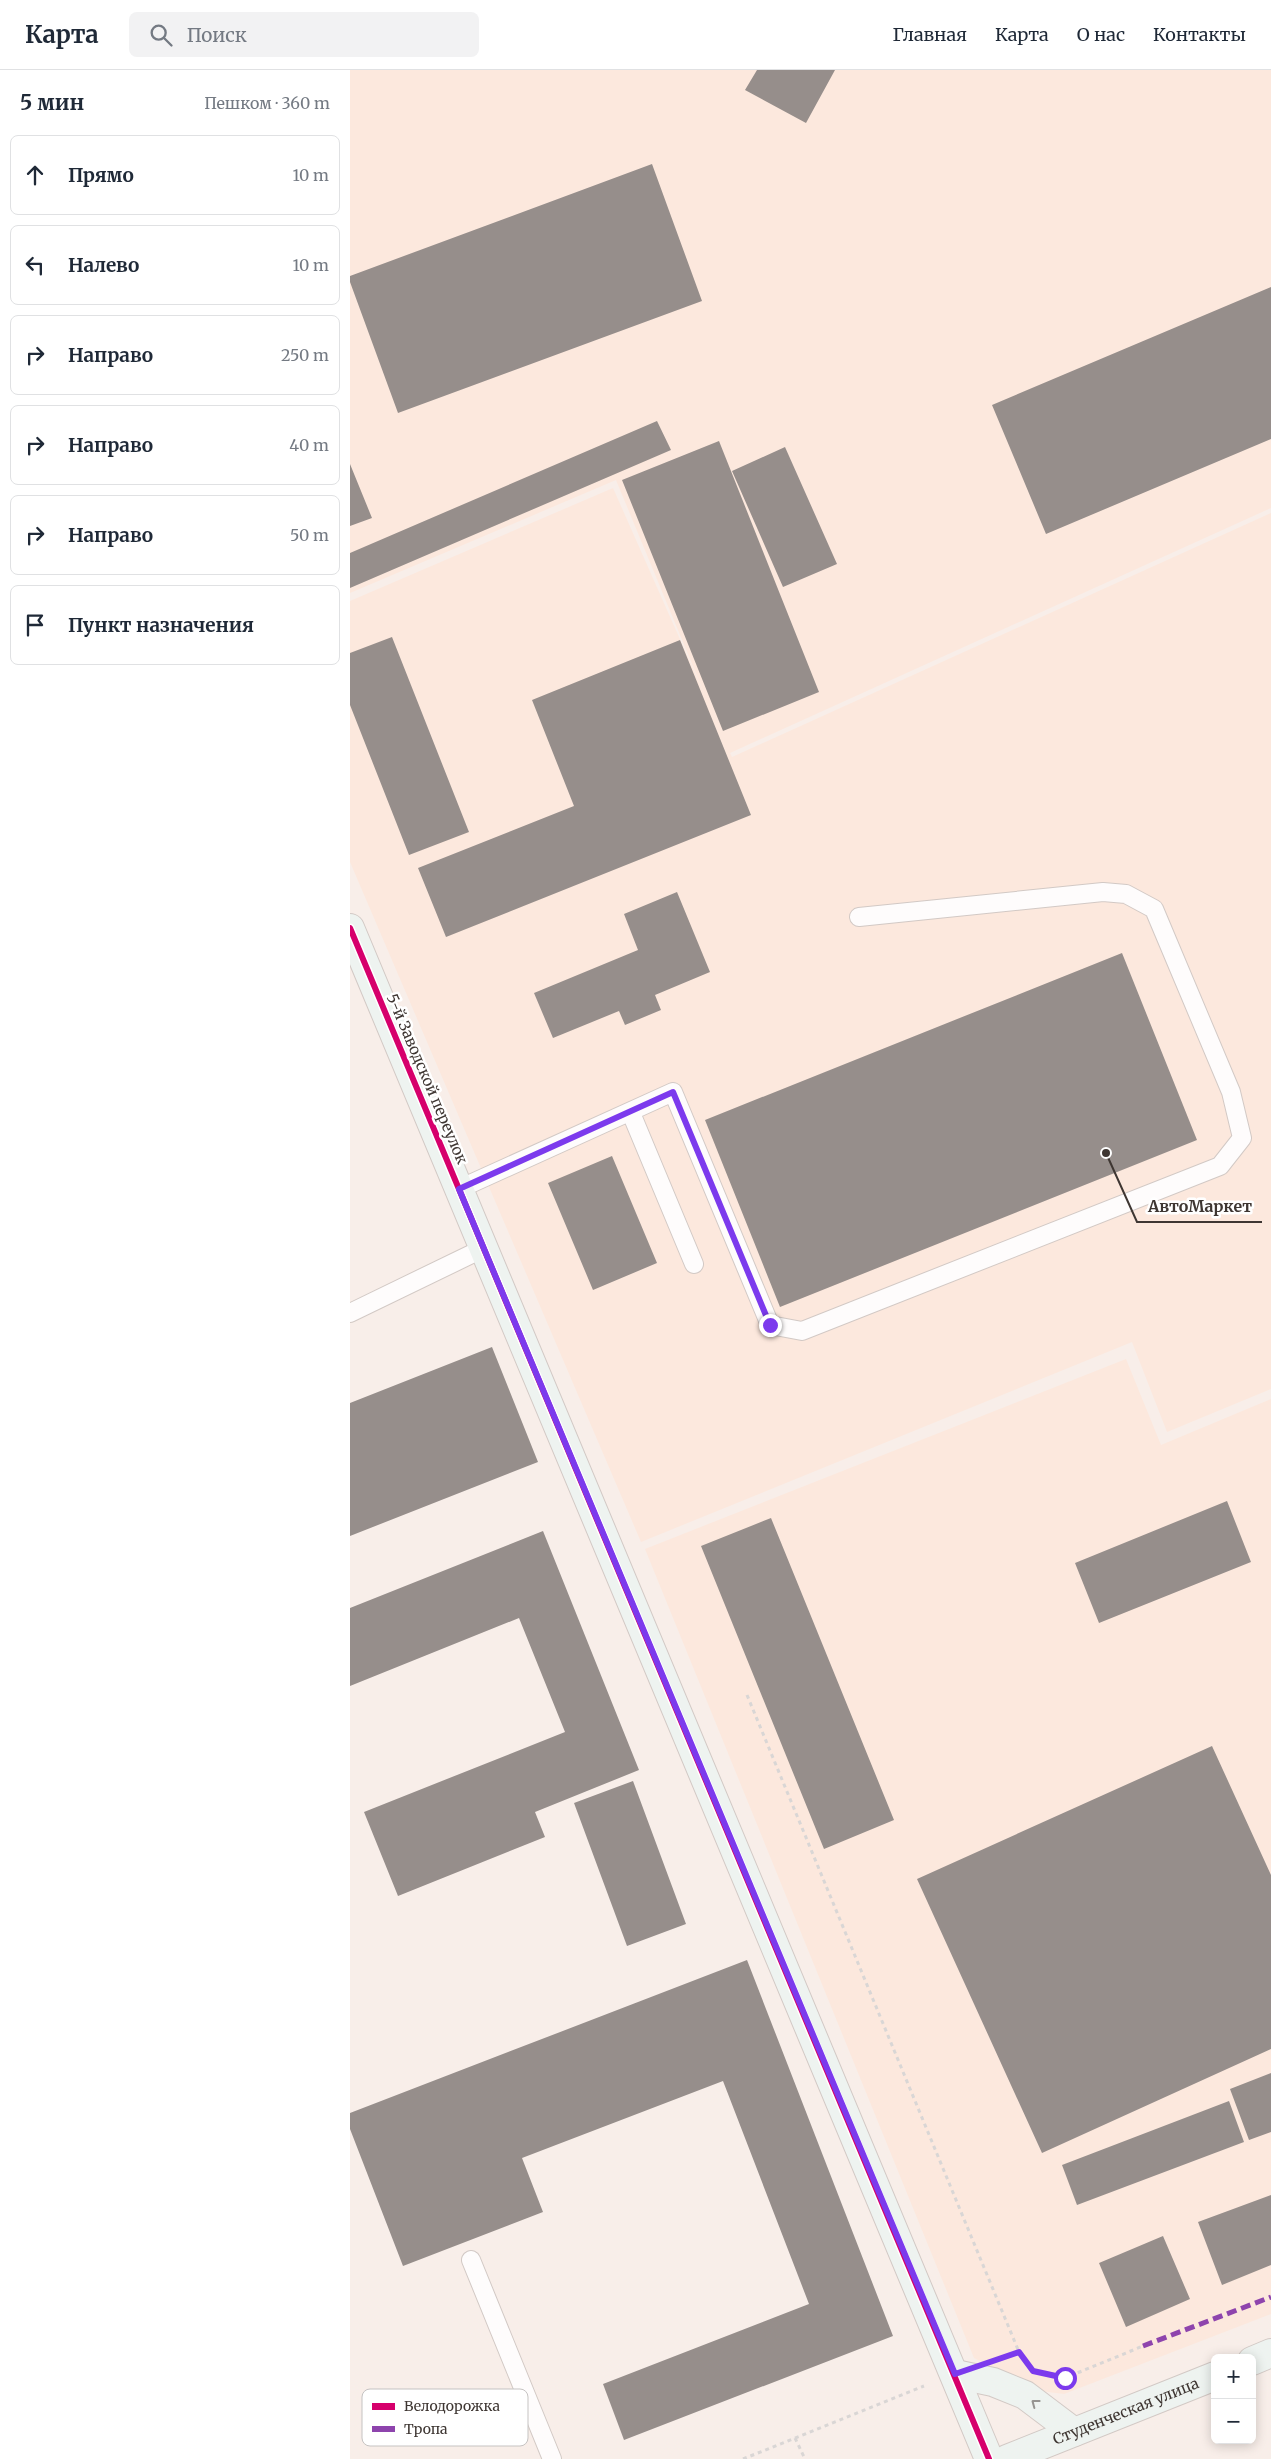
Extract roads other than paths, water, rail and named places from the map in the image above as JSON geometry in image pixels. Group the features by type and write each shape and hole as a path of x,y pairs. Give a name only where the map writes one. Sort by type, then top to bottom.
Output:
{"street":[{"name":"5-й Заводской переулок","path":"350,928 990,2459"},
{"path":"1256,2359 1271,2353"},
{"path":"955,2374 993,2382 1025,2395 1074,2432"},
{"name":"Студенческая улица","path":"1007,2459 1044,2452 1074,2432 1211,2378"}],"lane":[{"path":"459,1189 631,1113 673,1092 770,1325 802,1331 1220,1166 1242,1138 1231,1092 1154,909 1126,894 1103,892 859,917"},
{"path":"631,1113 694,1264"},
{"path":"350,1313 484,1248"},
{"path":"471,2260 524,2389"},
{"path":"528,2400 552,2459"}],"place":[{"name":"АвтоМаркет","path":"1106,1153"}]}
